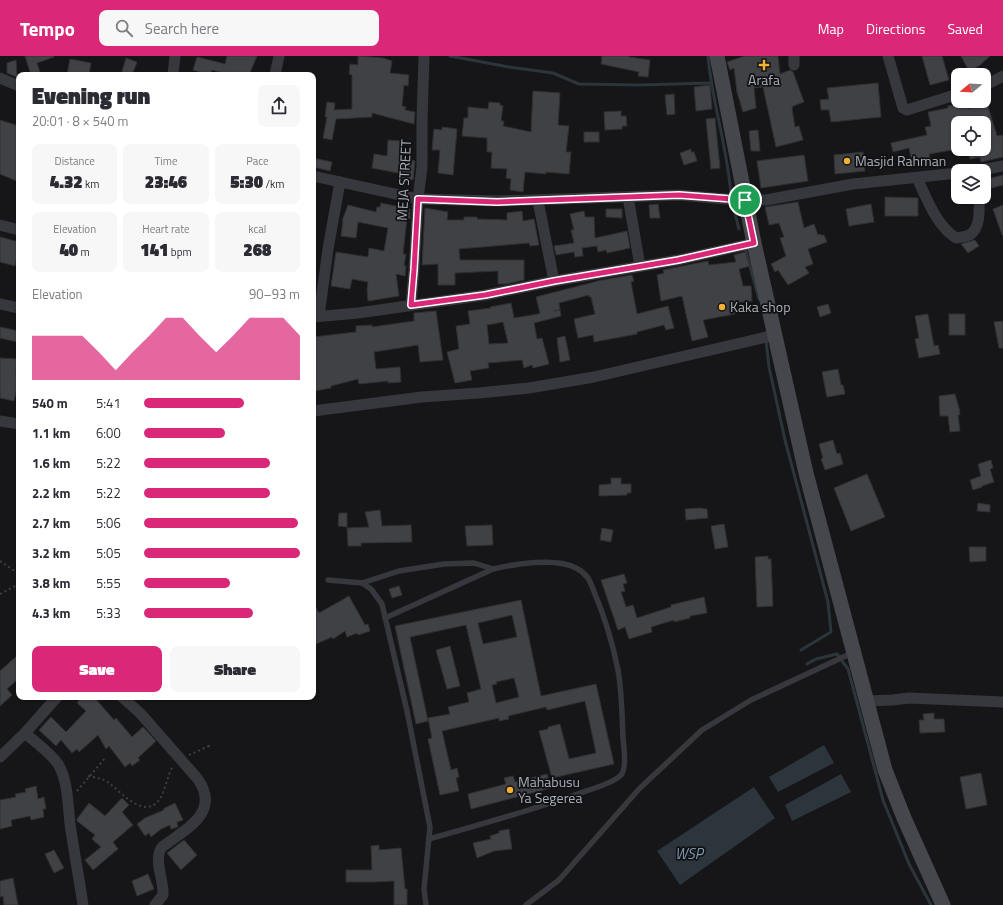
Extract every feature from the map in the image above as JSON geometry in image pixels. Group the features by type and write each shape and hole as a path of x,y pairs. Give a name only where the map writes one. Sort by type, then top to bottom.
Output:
{"main road":[{"path":"717,56 754,243 806,473 885,770 904,818 943,905"}],"street":[{"path":"173,72 175,56"},
{"path":"275,72 279,56"},
{"name":"MEJA STREET","path":"411,305 418,199 422,167 424,56"},
{"path":"888,56 903,108 907,110 951,96"},
{"path":"991,82 1003,76"},
{"path":"0,78 16,85"},
{"path":"991,168 1003,166"},
{"path":"316,177 418,199 497,202 679,195 745,200 766,200 853,184 951,174"},
{"path":"916,178 940,221 948,232 956,238 964,237 972,233 979,215 979,204"},
{"path":"340,182 316,316 358,313 485,295 554,281 678,260 754,243"},
{"path":"628,197 640,266"},
{"path":"538,201 554,281"},
{"path":"0,225 16,229"},
{"path":"0,304 16,307"},
{"path":"316,411 422,397 479,394 594,378 775,335"},
{"path":"0,421 16,424"},
{"path":"867,701 909,698 1003,702"},
{"path":"0,757 25,733 54,700"},
{"path":"125,700 140,714 200,782 205,799 205,806 202,814 196,822 162,847 160,851 158,858 162,878 163,895 155,905"},
{"path":"25,733 51,756 58,764 63,775 83,905"}],"lane":[{"path":"328,580 362,583 399,571 444,564 474,563 493,569"},
{"path":"385,618 493,569 525,563 560,564 576,568 588,578 598,603 618,670 624,757 623,772 619,777 546,806 429,839"},
{"path":"362,583 371,589 382,604 426,806 430,827 424,889 426,905"},
{"path":"526,905 559,880 639,789 702,730 750,700 854,652"}],"path":[{"path":"0,561 16,572"},
{"path":"0,594 16,586"},
{"path":"88,776 103,779 124,797 137,805 149,806 159,800 172,766 181,759 209,746 207,748"},
{"path":"68,801 88,776 106,757"}],"water":[{"path":"824,745 834,763 778,792 769,777"},
{"path":"841,774 851,792 792,821 785,805"},
{"name":"WSP","path":"754,787 775,818 680,885 657,851"}],"building":[{"path":"25,56 54,56 37,63 40,72 30,72"},
{"path":"227,56 257,56 250,72 220,72 212,70 211,72 200,72 193,70 197,57 225,64"},
{"path":"358,56 383,58 392,61 390,73 409,75 408,86 404,85 402,106 406,107 405,110 415,112 414,124 372,113 372,117 336,119 332,140 323,138 327,117 325,117 327,102 335,103 334,110 352,109 352,75 349,74 350,64 358,65"},
{"path":"602,56 629,56 650,60 648,77 638,76 639,72 601,64"},
{"path":"745,56 778,56 780,74 790,70 793,72 804,102 793,106 792,109 795,127 799,126 803,140 776,147 763,87 754,88 756,108 743,112 737,92 734,68 730,70 727,62"},
{"path":"922,56 942,56 949,80 930,85"},
{"path":"961,56 990,56 979,66 975,68 967,68"},
{"path":"126,58 137,62 133,72 122,72"},
{"path":"70,59 91,63 89,72 68,72"},
{"path":"16,60 16,77 7,73 7,63"},
{"path":"878,83 881,117 831,122 829,110 821,110 820,100 829,99 827,88"},
{"path":"710,85 712,109 696,111 694,87"},
{"path":"533,91 560,93 558,125 569,126 566,152 571,152 569,174 525,172 523,192 510,190 511,179 506,178 507,169 491,168 492,152 487,152 487,138 462,136 464,118 468,118 468,107 488,109 489,102 500,103 500,105 503,106 501,121 504,121 503,126 531,132"},
{"path":"674,94 675,114 667,115 665,95"},
{"path":"948,106 951,106 951,108 968,109 989,108 991,116 951,116 951,150 929,154 931,163 913,167 909,148 893,152 891,143 927,135 925,127 931,126 928,112 948,108"},
{"path":"621,111 621,116 626,116 627,126 622,126 622,129 605,130 604,112"},
{"path":"991,116 997,136 1003,135 1003,157 981,162 980,157 970,159 969,156 991,156"},
{"path":"715,118 720,168 711,169 706,119"},
{"path":"0,120 16,125 16,181 0,174"},
{"path":"442,127 457,129 453,175 438,173 440,150 432,150 434,129 442,130"},
{"path":"758,130 760,151 751,151 749,131"},
{"path":"584,132 599,132 599,142 584,142"},
{"path":"388,140 402,141 401,158 415,161 413,180 402,178 403,174 372,168 374,154 387,156"},
{"path":"691,149 691,152 694,152 697,161 684,165 680,153"},
{"path":"863,152 865,171 835,174 834,155"},
{"path":"804,155 808,181 761,188 757,161"},
{"path":"316,159 332,162 330,171 316,168"},
{"path":"1003,175 1003,185 991,188 991,178"},
{"path":"885,197 918,198 918,216 885,216"},
{"path":"798,202 804,228 814,224 818,235 824,235 827,242 808,249 813,264 805,267 809,273 788,285 778,270 775,272 771,264 786,256 780,238 784,237 779,223 769,225 765,207"},
{"path":"381,203 410,209 410,219 407,218 403,254 406,254 404,266 406,266 405,276 396,274 399,296 368,301 368,282 352,279 350,289 331,286 336,252 368,257 369,248 384,251 388,228 358,222 356,238 341,236 342,221 348,205 376,212 377,207 380,207"},
{"path":"658,204 660,218 650,218 649,205"},
{"path":"871,204 874,222 849,226 846,209"},
{"path":"1003,205 1003,235 1002,235 993,209"},
{"path":"425,208 448,212 447,220 464,220 464,217 477,217 477,219 507,220 507,213 522,211 523,221 534,219 539,245 530,246 529,243 459,249 460,260 524,260 524,280 506,284 498,284 498,271 455,273 455,285 438,285 438,264 422,265"},
{"path":"606,209 622,209 622,218 606,217"},
{"path":"584,211 585,217 594,217 595,238 627,231 630,248 607,253 606,250 598,252 597,246 582,248 583,256 575,257 574,252 556,255 554,246 574,243 571,230 574,230 570,214"},
{"path":"0,237 16,241 15,266 0,262"},
{"path":"975,240 979,246 968,253 961,244"},
{"path":"745,252 750,266 739,269 743,286 751,286 752,301 733,303 735,314 703,320 708,337 692,341 682,296 661,301 657,275 664,273 663,270 708,261 709,265 736,262 734,255"},
{"path":"632,275 634,281 631,282 637,314 668,306 674,328 666,330 664,325 637,332 637,334 594,342 593,335 578,338 574,319 595,314 591,297 589,297 589,295 559,303 561,316 534,323 537,339 542,338 549,364 533,368 532,365 524,368 522,360 488,363 489,368 470,371 472,380 455,383 447,352 459,349 456,326 470,324 468,311 491,308 490,307 511,303 514,318 538,314 540,313 536,297 602,280","holes":["503,322 508,343 489,344 487,325"]},
{"path":"828,304 831,313 820,317 817,307"},
{"path":"436,311 443,360 420,362 418,345 374,352 376,369 400,367 401,382 388,383 388,381 359,384 358,379 331,386 331,388 316,391 316,337 356,332 356,326 372,325 372,327 414,321 414,313"},
{"path":"928,314 934,346 938,345 940,354 919,358 915,339 919,338 915,316"},
{"path":"949,314 965,314 965,335 949,335"},
{"path":"1003,321 1003,348 999,348 994,322"},
{"path":"0,327 16,330 16,342 0,338"},
{"path":"565,336 570,360 560,362 557,338"},
{"path":"0,358 16,359 16,392 14,401 0,398"},
{"path":"838,369 841,385 843,385 845,394 827,397 822,372"},
{"path":"955,394 960,415 958,415 960,431 950,432 948,416 940,416 939,396"},
{"path":"833,440 837,454 840,453 843,464 825,470 821,459 823,458 819,444"},
{"path":"991,460 993,468 990,469 994,482 973,490 970,480 981,476 978,464"},
{"path":"867,474 885,517 851,531 834,488"},
{"path":"611,478 621,478 621,484 631,484 631,493 627,493 627,495 599,496 599,485 611,484"},
{"path":"978,503 990,505 990,512 977,511"},
{"path":"685,509 707,509 708,518 686,520"},
{"path":"380,510 382,526 411,525 412,542 361,543 361,546 348,546 347,528 369,527 365,512"},
{"path":"339,513 347,513 347,527 338,526"},
{"path":"724,524 728,547 715,549 711,526"},
{"path":"492,525 493,545 467,546 465,526"},
{"path":"602,528 613,530 611,542 600,540"},
{"path":"969,547 986,547 986,561 970,562"},
{"path":"768,556 768,559 771,559 773,606 757,607 755,557"},
{"path":"624,574 627,583 623,584 625,591 621,592 626,607 633,605 637,618 671,607 671,605 704,597 707,613 690,616 690,618 674,622 674,620 651,627 652,632 629,639 625,627 618,630 601,580"},
{"path":"399,586 402,595 392,598 389,589"},
{"path":"349,596 365,625 368,624 370,631 358,635 357,633 347,637 345,631 333,639 332,637 316,644 316,608 319,613"},
{"path":"521,600 541,696 596,684 614,764 552,778 539,731 560,724 569,759 596,753 585,701 547,710 546,707 508,716 509,719 499,721 499,718 442,731 451,770 457,768 459,777 456,778 459,791 440,795 428,739 432,738 428,718 450,714 448,707 469,702 467,693 481,689 466,625 410,637 428,721 416,724 395,626","holes":["512,615 517,637 483,644 478,623","514,678 519,697 496,703 492,685 497,684 496,682"]},
{"path":"450,646 460,686 447,689 436,650"},
{"path":"16,657 16,681 7,689 12,695 0,706 0,671"},
{"path":"80,700 97,700 114,720 116,718 132,737 143,727 156,741 138,758 140,760 132,766 130,763 125,767 109,746 106,749 98,735 79,752 77,749 72,753 61,740 56,746 39,730 51,717 66,732 86,711 77,703"},
{"path":"934,713 934,719 944,719 945,732 920,733 919,720 924,720 923,714"},
{"path":"981,773 987,805 966,809 960,777"},
{"path":"547,774 551,788 471,809 468,794 506,784 504,778 513,776 515,782"},
{"path":"36,786 38,799 44,797 46,809 43,809 44,817 31,820 30,816 11,820 12,826 0,829 0,800 16,797 15,794 26,792 25,789"},
{"path":"122,798 129,805 122,812 133,825 113,842 118,849 93,870 85,860 101,847 92,839 95,835 77,821 77,819 89,803 105,816"},
{"path":"175,803 183,820 177,822 178,827 171,829 170,825 161,829 151,837 149,833 145,836 137,824 145,818 164,810 163,809"},
{"path":"509,829 512,849 494,851 477,858 473,843 491,839 490,836 499,833 499,831"},
{"path":"184,840 197,855 181,870 167,853"},
{"path":"379,845 379,850 401,848 405,889 407,889 407,905 394,905 394,881 346,882 346,870 372,870 371,846"},
{"path":"54,850 64,868 54,873 45,854"},
{"path":"148,874 154,889 137,896 132,881"},
{"path":"13,878 18,905 4,905 3,896 0,897 0,881"}],"waterway":[{"path":"450,56 509,67 553,73 579,84 640,85 710,83"},
{"path":"708,56 713,91 727,161 731,196"},
{"path":"732,202 739,229"},
{"path":"745,248 759,299"},
{"path":"766,340 769,367 785,440 828,602 831,632 801,650"},
{"path":"807,664 816,659 837,654 848,669 883,800 909,864 931,905"}],"place":[{"name":"Arafa","path":"764,65"},
{"name":"Masjid Rahman","path":"847,161"},
{"name":"Kaka shop","path":"722,307"},
{"name":"Mahabusu Ya Segerea","path":"510,790"}],"route":[{"path":"679,195 745,200 754,243 678,260 554,281 485,295 411,305 418,199 497,202 679,195"}]}
